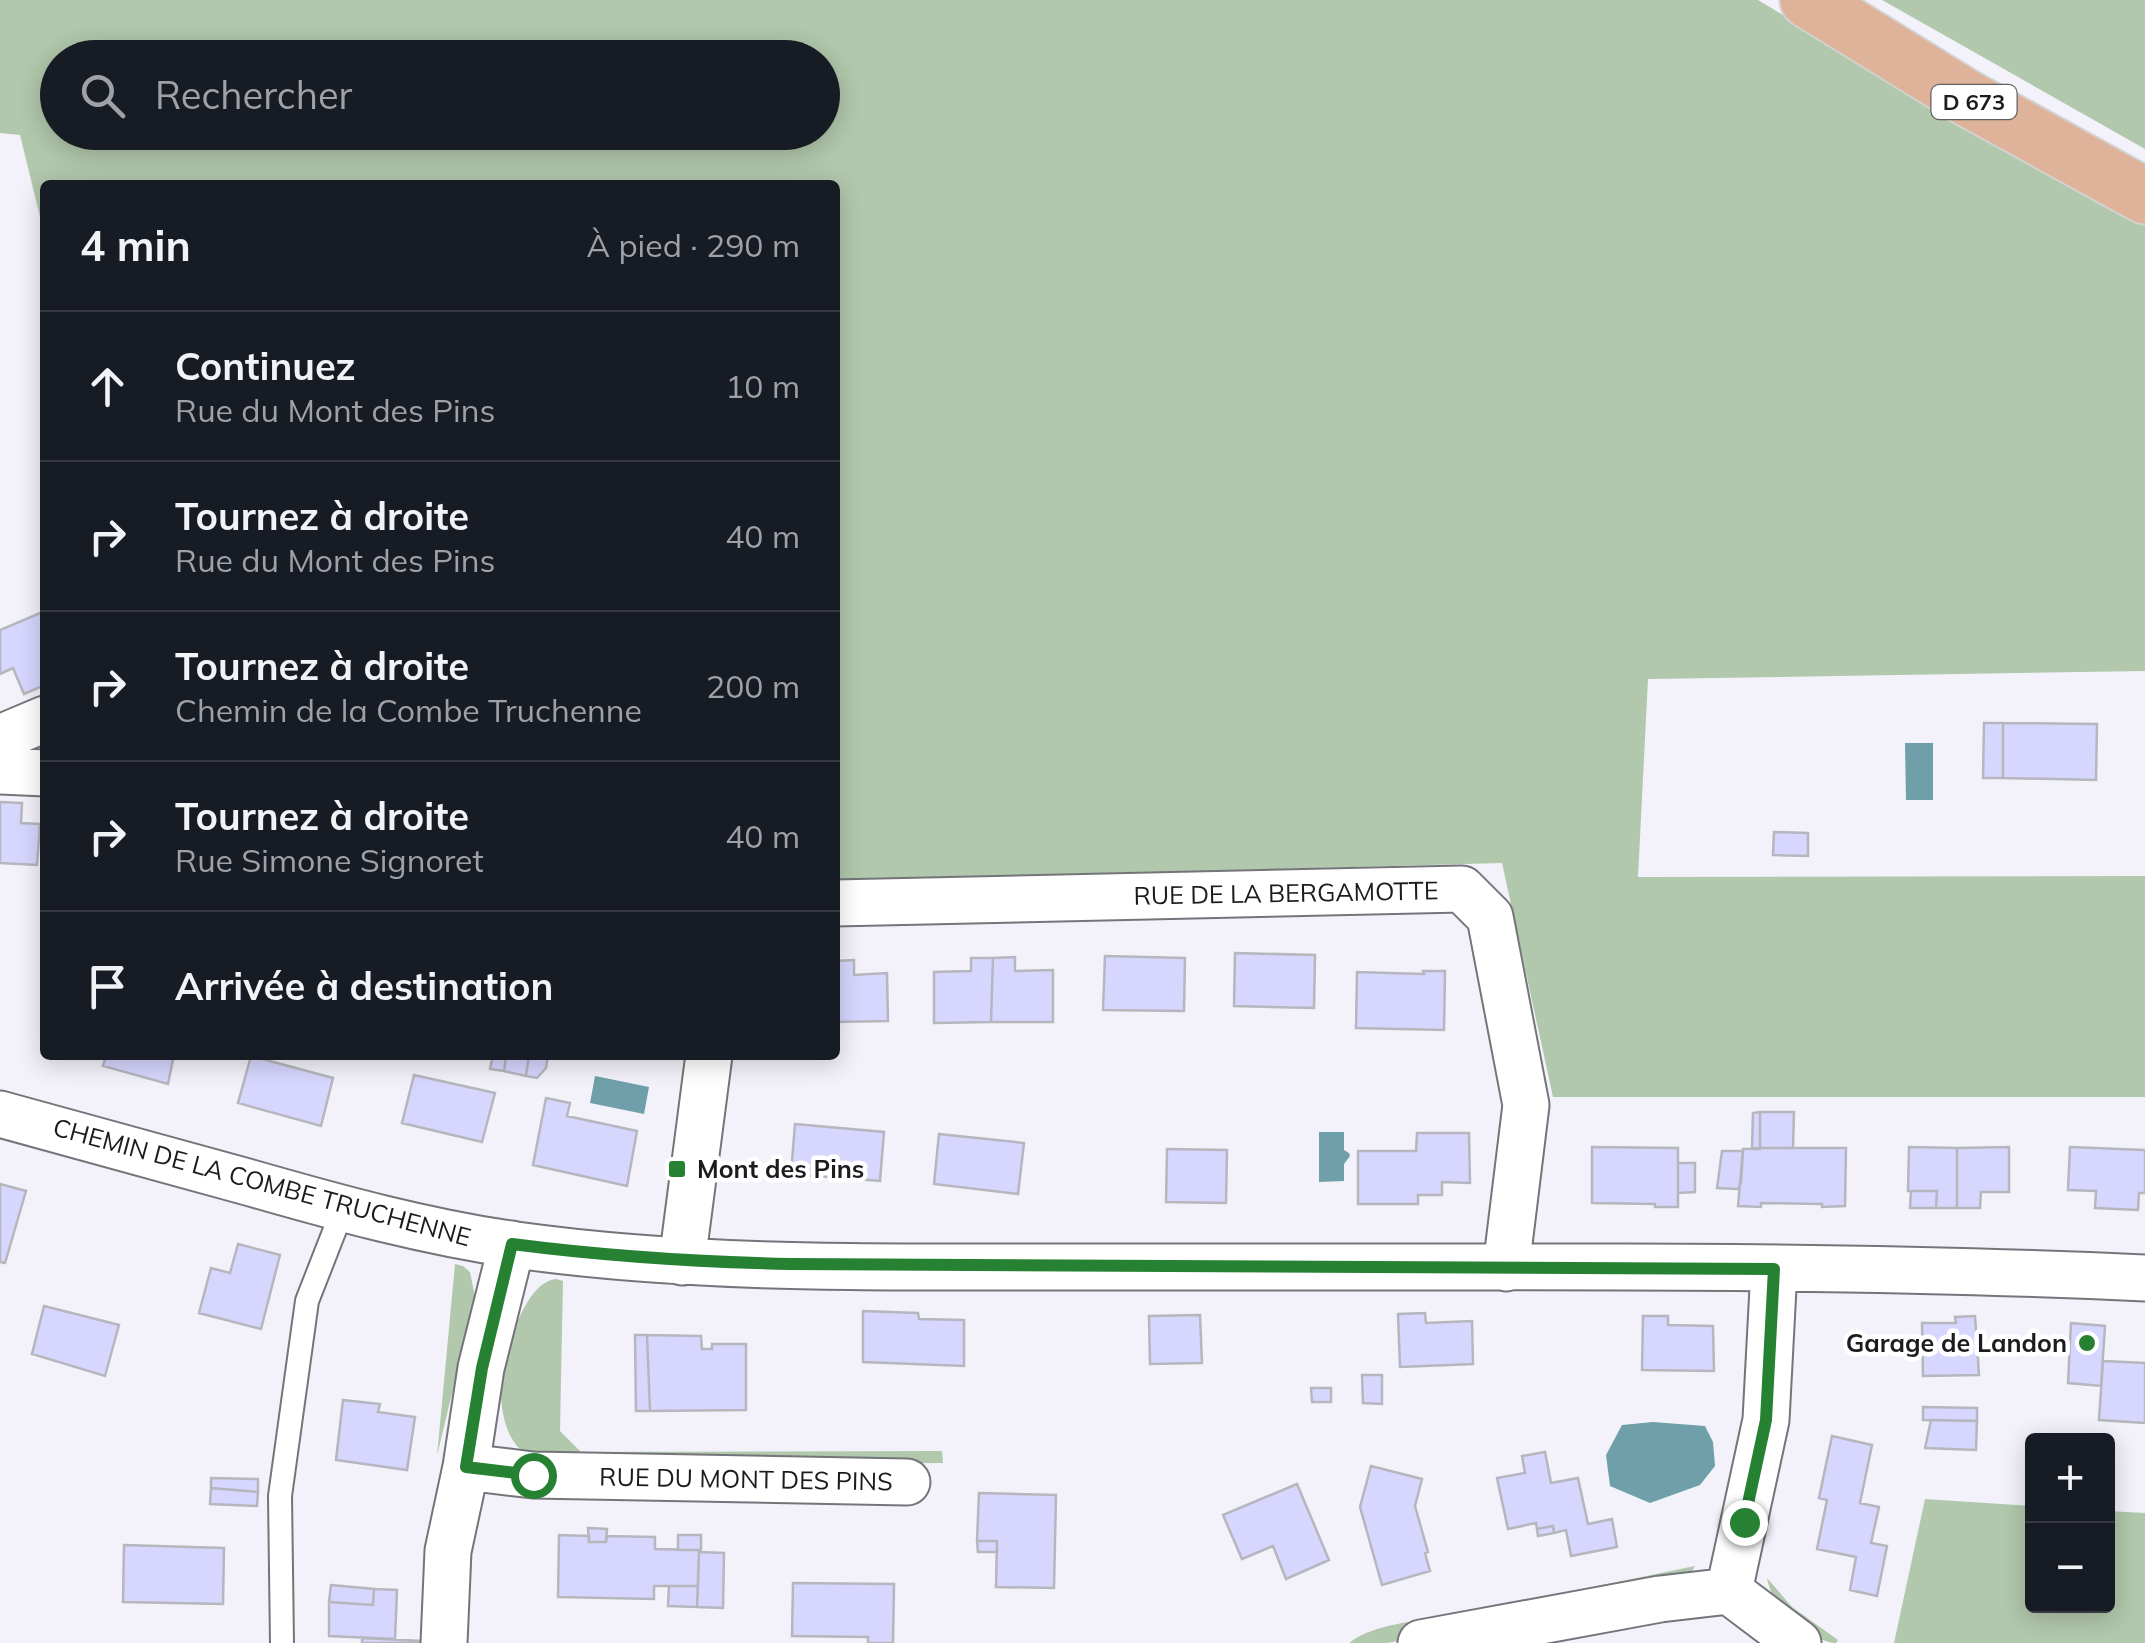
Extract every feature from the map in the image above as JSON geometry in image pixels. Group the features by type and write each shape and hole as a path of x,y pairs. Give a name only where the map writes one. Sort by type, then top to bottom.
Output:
{"main road":[{"name":"D 673","path":"1808,0 1968,98 2145,196"}],"street":[{"path":"0,738 40,721"},
{"path":"0,771 40,773"},
{"name":"RUE DE LA BERGAMOTTE","path":"840,903 1462,889 1490,917 1526,1105 1506,1268"},
{"path":"682,1262 708,1060"},
{"name":"CHEMIN DE LA COMBE TRUCHENNE","path":"0,1114 343,1209 461,1236 682,1262 1774,1269 2145,1278"},
{"path":"444,1643 448,1551 482,1368 512,1244"},
{"path":"1729,1590 1766,1420 1774,1269"},
{"name":"RUE DU MONT DES PINS","path":"466,1467 533,1475 906,1482"},
{"path":"1422,1643 1729,1590 1798,1643"}],"lane":[{"path":"282,1643 280,1496 307,1301 343,1209"}],"green space":[{"path":"0,0 1758,0 1918,96 2145,223 2145,671 1648,679 1638,877 2145,876 2145,1097 1553,1097 1502,863 840,881 840,180 40,180 40,217 20,135 0,133"},
{"path":"1882,0 2145,0 2145,149"},
{"path":"455,1264 470,1272 475,1297 437,1456"},
{"path":"556,1279 563,1281 560,1431 581,1452 942,1451 943,1463 564,1465 531,1457 516,1445 508,1431 502,1407 502,1379 509,1345 524,1309 533,1294"},
{"path":"1925,1499 2025,1506 2025,1613 2115,1613 2115,1511 2145,1513 2145,1643 1894,1643"},
{"path":"1695,1566 1691,1573 1524,1615 1514,1603"},
{"path":"1767,1578 1792,1607 1838,1640 1836,1643 1821,1639 1787,1613 1773,1595"},
{"path":"1448,1615 1445,1630 1388,1643 1349,1643 1384,1627"}],"water":[{"path":"1905,743 1933,743 1933,800 1906,800"},
{"path":"595,1076 649,1087 644,1114 590,1103"},
{"path":"1319,1132 1344,1132 1344,1150 1350,1156 1344,1164 1344,1181 1319,1182"},
{"path":"1653,1422 1705,1426 1713,1442 1715,1466 1700,1485 1650,1503 1610,1486 1606,1455 1622,1425"}],"building":[{"path":"40,613 40,687 24,694 13,668 0,674 0,630"},
{"path":"1984,723 2003,723 2003,778 1983,778"},
{"path":"2003,723 2097,724 2096,780 2003,778"},
{"path":"0,802 22,803 21,823 40,824 37,865 0,863"},
{"path":"1774,832 1808,833 1808,856 1773,855"},
{"path":"1235,953 1315,955 1314,1008 1234,1006"},
{"path":"1105,956 1185,958 1184,1011 1103,1010"},
{"path":"1015,957 1015,971 1053,970 1053,1022 991,1022 993,958"},
{"path":"971,958 993,958 991,1022 934,1023 934,972 971,971"},
{"path":"854,960 854,975 887,973 888,1021 840,1022 840,961"},
{"path":"1423,971 1445,971 1444,1030 1356,1028 1357,972 1424,974"},
{"path":"105,1060 173,1060 168,1084 103,1066"},
{"path":"250,1060 266,1060 333,1078 321,1126 238,1103"},
{"path":"492,1060 506,1060 504,1071 490,1069"},
{"path":"506,1060 528,1060 526,1076 504,1071"},
{"path":"528,1060 547,1060 537,1078 526,1076"},
{"path":"414,1075 495,1093 482,1142 402,1123"},
{"path":"546,1098 570,1103 567,1116 637,1131 627,1186 533,1165"},
{"path":"1760,1112 1760,1149 1752,1149 1753,1113"},
{"path":"1760,1112 1794,1112 1793,1148 1760,1148"},
{"path":"795,1124 884,1132 880,1181 791,1174"},
{"path":"1417,1133 1469,1133 1470,1183 1442,1182 1442,1195 1418,1195 1418,1204 1358,1204 1358,1151 1416,1151"},
{"path":"939,1134 1024,1143 1018,1194 934,1184"},
{"path":"1592,1147 1678,1148 1678,1207 1592,1203"},
{"path":"1909,1147 1957,1148 1957,1208 1936,1208 1937,1191 1908,1191"},
{"path":"2009,1147 2009,1192 1981,1192 1980,1208 1957,1208 1957,1148"},
{"path":"2070,1147 2145,1150 2145,1193 2139,1193 2138,1210 2095,1208 2096,1191 2068,1190"},
{"path":"1846,1148 1845,1206 1738,1206 1743,1149"},
{"path":"1167,1149 1227,1150 1226,1203 1166,1202"},
{"path":"1722,1151 1743,1151 1738,1189 1717,1188"},
{"path":"1678,1163 1695,1163 1695,1192 1678,1193"},
{"path":"0,1184 26,1191 5,1263 0,1262"},
{"path":"1911,1191 1937,1191 1936,1208 1910,1208"},
{"path":"238,1244 280,1255 261,1329 199,1313 211,1268 230,1273"},
{"path":"44,1306 119,1325 105,1376 32,1354"},
{"path":"863,1311 964,1320 964,1366 863,1362"},
{"path":"1425,1313 1426,1323 1472,1321 1473,1364 1400,1367 1398,1314"},
{"path":"1200,1315 1202,1363 1150,1364 1149,1316"},
{"path":"1643,1316 1668,1316 1668,1325 1713,1326 1714,1371 1642,1370"},
{"path":"1975,1316 1979,1375 1923,1376 1922,1323 1956,1323 1955,1317"},
{"name":"Garage de Landon","path":"2071,1323 2105,1326 2101,1386 2068,1383"},
{"path":"635,1335 647,1335 650,1411 636,1411"},
{"path":"647,1335 701,1336 702,1349 712,1349 712,1344 746,1344 746,1410 650,1411"},
{"path":"2103,1361 2145,1363 2145,1423 2099,1420"},
{"path":"1362,1375 1382,1375 1382,1404 1363,1403"},
{"path":"1311,1388 1331,1388 1331,1402 1312,1402"},
{"path":"343,1400 380,1404 378,1412 415,1417 407,1470 336,1460"},
{"path":"1923,1407 1977,1408 1977,1421 1923,1420"},
{"path":"1931,1420 1977,1421 1976,1450 1925,1448"},
{"path":"1832,1436 1872,1445 1860,1503 1879,1507 1871,1543 1887,1546 1877,1596 1850,1590 1856,1557 1817,1549 1827,1500 1819,1498"},
{"path":"1545,1452 1551,1483 1578,1478 1588,1524 1612,1519 1617,1547 1571,1556 1566,1530 1554,1533 1553,1526 1537,1529 1536,1523 1508,1529 1497,1478 1525,1473 1522,1456"},
{"path":"1371,1466 1422,1479 1415,1506 1430,1571 1382,1585 1360,1507"},
{"path":"211,1478 258,1479 258,1492 211,1488"},
{"path":"1297,1484 1329,1560 1286,1579 1273,1546 1242,1559 1223,1515"},
{"path":"211,1488 258,1492 257,1506 210,1504"},
{"path":"979,1493 1056,1495 1054,1588 996,1587 997,1541 977,1541"},
{"path":"1553,1526 1554,1533 1538,1536 1537,1529"},
{"path":"588,1528 607,1529 606,1542 589,1542"},
{"path":"559,1535 589,1536 589,1542 606,1542 607,1536 655,1537 655,1549 699,1550 698,1586 654,1586 654,1599 558,1597"},
{"path":"678,1535 701,1535 701,1550 678,1550"},
{"path":"977,1541 997,1541 997,1552 978,1552"},
{"path":"124,1545 224,1548 223,1604 123,1602"},
{"path":"699,1552 724,1553 723,1608 697,1607"},
{"path":"793,1583 894,1584 893,1643 868,1643 868,1637 792,1636"},
{"path":"331,1585 374,1589 373,1605 329,1602"},
{"path":"669,1586 698,1586 697,1607 668,1606"},
{"path":"374,1589 397,1590 395,1639 329,1636 329,1602 373,1605"},
{"path":"362,1638 422,1641 422,1643 362,1643"}],"place":[{"name":"Mont des Pins","path":"677,1169"},
{"name":"Garage de Landon","path":"2087,1343"}],"route":[{"path":"533,1475 466,1467 482,1368 512,1244 682,1262 1774,1269 1766,1420 1744,1522"}]}
